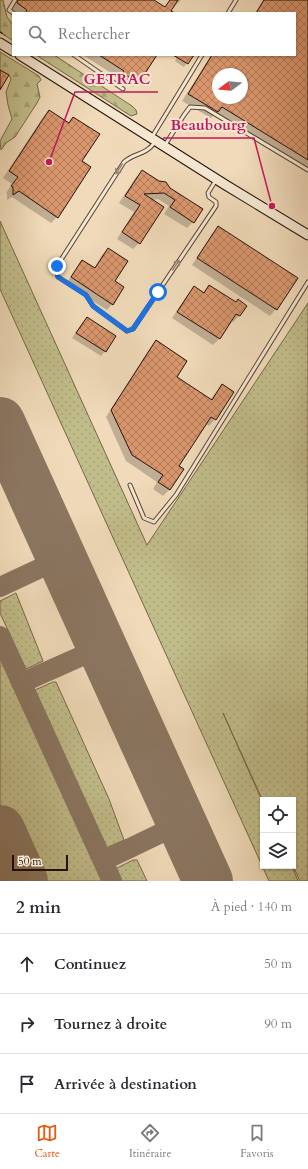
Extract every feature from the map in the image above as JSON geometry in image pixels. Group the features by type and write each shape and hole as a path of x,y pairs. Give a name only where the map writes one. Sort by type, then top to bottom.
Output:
{"main road":[{"path":"0,43 12,50"},
{"path":"22,56 153,143 164,146 308,235"}],"lane":[{"path":"12,12 9,10 15,0"},
{"path":"229,12 236,0"},
{"path":"75,56 122,89"},
{"path":"201,56 153,143 141,154 129,158 124,162 57,266 58,277 86,295 93,306 127,331 133,329 216,206 216,202 209,197 208,193 216,179"},
{"path":"164,146 190,107 205,108 308,170"},
{"path":"130,485 144,518 154,522 176,495 308,282"}],"green space":[{"path":"0,0 3,0 7,17 12,24 12,40 0,32"},
{"path":"0,52 39,76 41,80 37,84 40,97 37,103 15,137 6,143 1,150 0,141 12,119 6,92 11,79 9,75 0,70"},
{"path":"38,56 56,56 132,106 136,110 137,114 131,116"},
{"path":"0,221 147,545 308,303 308,881 300,881 294,869 296,869 296,797 261,797 223,713 260,797 260,861 0,289"},
{"path":"16,593 43,661 26,669 0,613 0,601"},
{"path":"0,654 103,881 35,881 0,804"},
{"path":"56,682 109,799 124,840 106,848 35,690"},
{"path":"0,859 10,881 0,881"},
{"path":"133,860 137,860 147,881 121,881 115,869"},
{"path":"264,869 293,869 298,881 269,881"}],"building":[{"path":"18,0 154,0 165,7 170,0 178,0 171,11 173,12 26,12 27,10 17,3"},
{"path":"264,0 308,0 308,160 222,107 218,112 188,94 211,56 296,56 296,12 257,12"},
{"path":"101,56 156,56 140,81 130,75 129,77 123,73 124,71"},
{"path":"175,56 193,56 188,64"},
{"path":"0,70 9,75 0,90"},
{"path":"49,110 69,123 73,117 100,134 82,161 91,167 58,218 19,191 13,195 13,187 11,186 18,177 9,171"},
{"path":"142,170 159,181 166,182 170,188 203,209 194,223 170,207 175,200 164,193 144,194 164,207 140,244 122,232 140,205 125,196"},
{"path":"218,226 298,278 277,310 197,258"},
{"path":"108,248 128,261 115,281 124,287 113,305 71,277 82,260 95,268"},
{"path":"209,285 236,302 238,299 247,306 240,316 236,314 220,339 177,312 194,286 204,293"},
{"path":"87,317 116,336 106,352 76,333"},
{"path":"156,340 187,361 177,377 212,400 222,384 234,392 216,420 211,417 179,466 184,469 170,490 158,482 163,475 132,455 111,410"}],"taxiway":[{"path":"0,587 62,558"},
{"path":"0,636 112,881"},
{"path":"21,683 102,647"},
{"path":"103,861 182,823"}],"runway":[{"path":"0,422 208,881"},
{"path":"0,830 23,881"}],"place":[{"name":"GETRAC","path":"49,162"},
{"name":"Beaubourg","path":"272,206"}],"route":[{"path":"57,266 58,277 86,295 93,306 127,331 133,329 158,292"}]}
